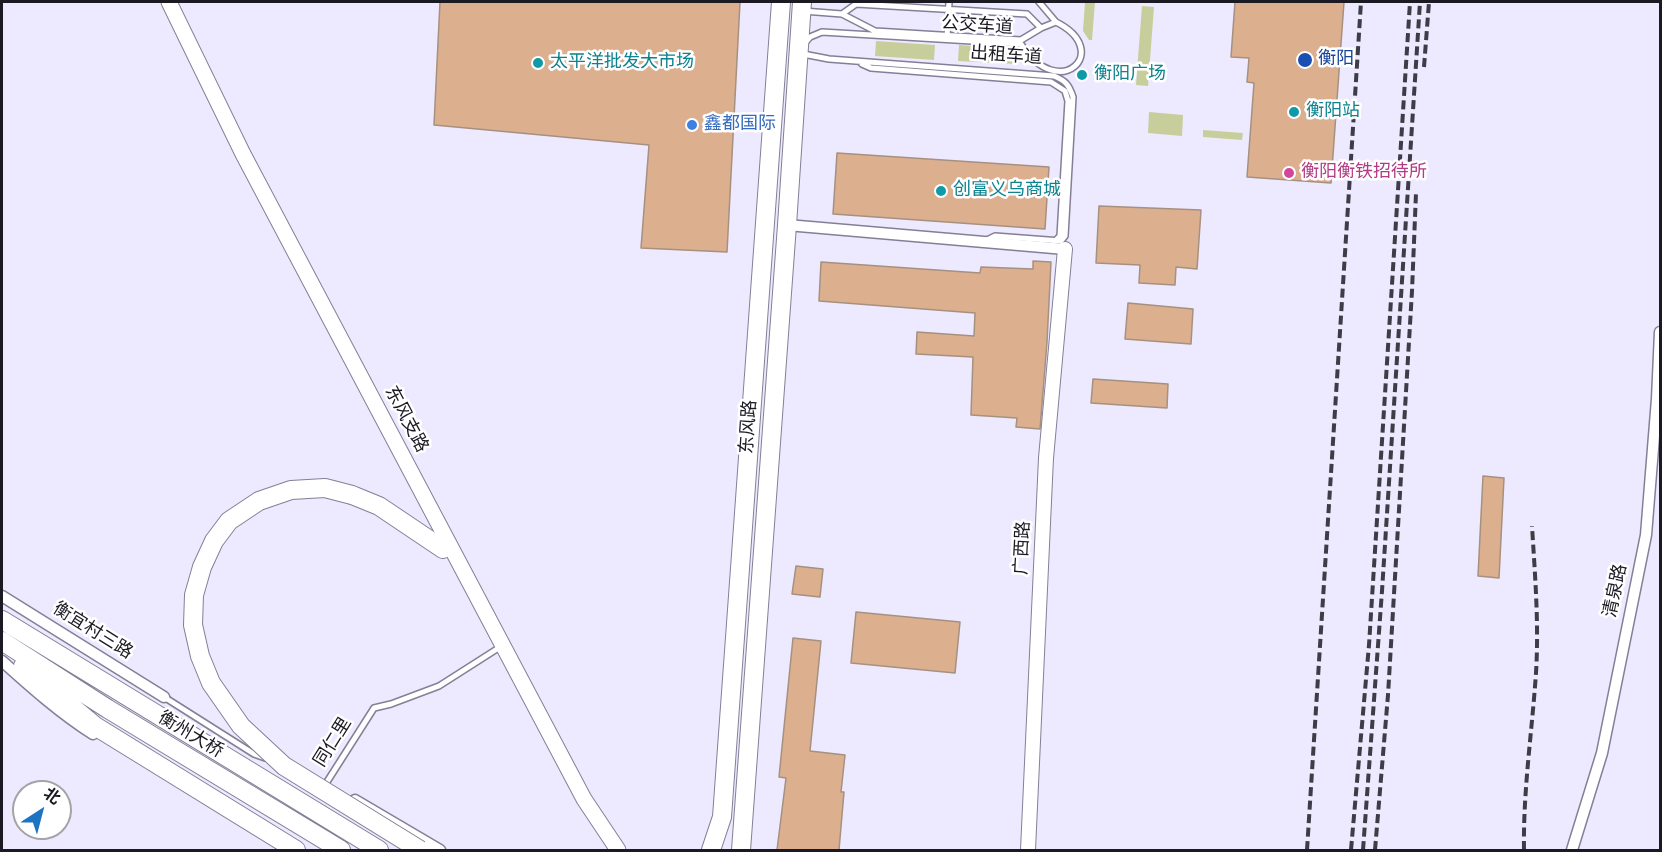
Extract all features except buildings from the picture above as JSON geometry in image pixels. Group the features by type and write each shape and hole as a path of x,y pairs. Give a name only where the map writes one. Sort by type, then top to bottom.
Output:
{"highway":[{"name":"东风路","path":"711,850 722,817 781,2"},
{"name":"东风路","path":"741,850 802,6"},
{"path":"420,850 284,766 241,726 211,683 200,656 193,624 194,595 202,567 214,541 229,521 259,501 291,490 325,488 352,495 380,506 443,549"},
{"name":"衡州大桥","path":"2,620 379,850"},
{"name":"衡州大桥","path":"2,641 108,709 341,850"},
{"path":"2,647 58,697 95,726 296,850"}],"main road":[{"name":"东风支路","path":"161,2 236,160 579,803 608,850"},
{"name":"东风支路","path":"169,2 293,250 584,799 618,850"}],"street":[{"path":"787,225 982,241 1062,242"},
{"name":"广西路","path":"1028,850 1046,458 1062,242"},
{"name":"清泉路","path":"1572,850 1602,753 1646,535 1660,332"},
{"name":"衡宜村三路","path":"2,596 164,697"},
{"path":"2,662 75,723 283,850"},
{"path":"325,785 345,794 440,850"}],"lane":[{"path":"947,38 949,2"},
{"path":"802,6 842,14 875,31 947,38 1021,40 1056,22 1039,2"},
{"path":"842,14 857,3 1027,14 1041,28"},
{"name":"公交车道","path":"798,52 810,37 822,32 947,38 1021,44 1038,65 1052,72 1066,72 1077,64 1082,49 1075,35 1056,22"},
{"name":"出租车道","path":"798,52 829,59 1054,76 1063,79 1070,86 1073,98 1062,242"},
{"name":"出租车道","path":"857,61 871,68 1051,82 1065,91 1068,100 1060,236 1062,242"},
{"name":"同仁里","path":"164,697 254,754 325,785 374,708 392,704 439,686 497,649"}],"green space":[{"path":"1085,2 1095,2 1092,40 1089,40 1083,31"},
{"path":"1142,6 1154,7 1148,86 1136,85"},
{"path":"876,41 935,45 934,60 875,56"},
{"path":"959,45 1019,49 1018,64 958,61"},
{"path":"1149,112 1183,115 1182,136 1148,133"},
{"path":"1203,130 1243,133 1242,140 1203,137"}],"railway":[{"path":"1307,850 1361,2"},
{"path":"1351,850 1369,645 1410,2"},
{"path":"1363,850 1420,2"},
{"path":"1424,67 1429,2"},
{"path":"1375,850 1388,695 1416,193"},
{"path":"1524,850 1526,784 1537,655 1532,526"}],"place":[{"name":"衡阳","path":"1305,60"},
{"name":"太平洋批发大市场","path":"538,63"},
{"name":"衡阳广场","path":"1082,75"},
{"name":"衡阳站","path":"1294,112"},
{"name":"鑫都国际","path":"692,125"},
{"name":"衡阳衡铁招待所","path":"1289,173"},
{"name":"创富义乌商城","path":"941,191"}]}
